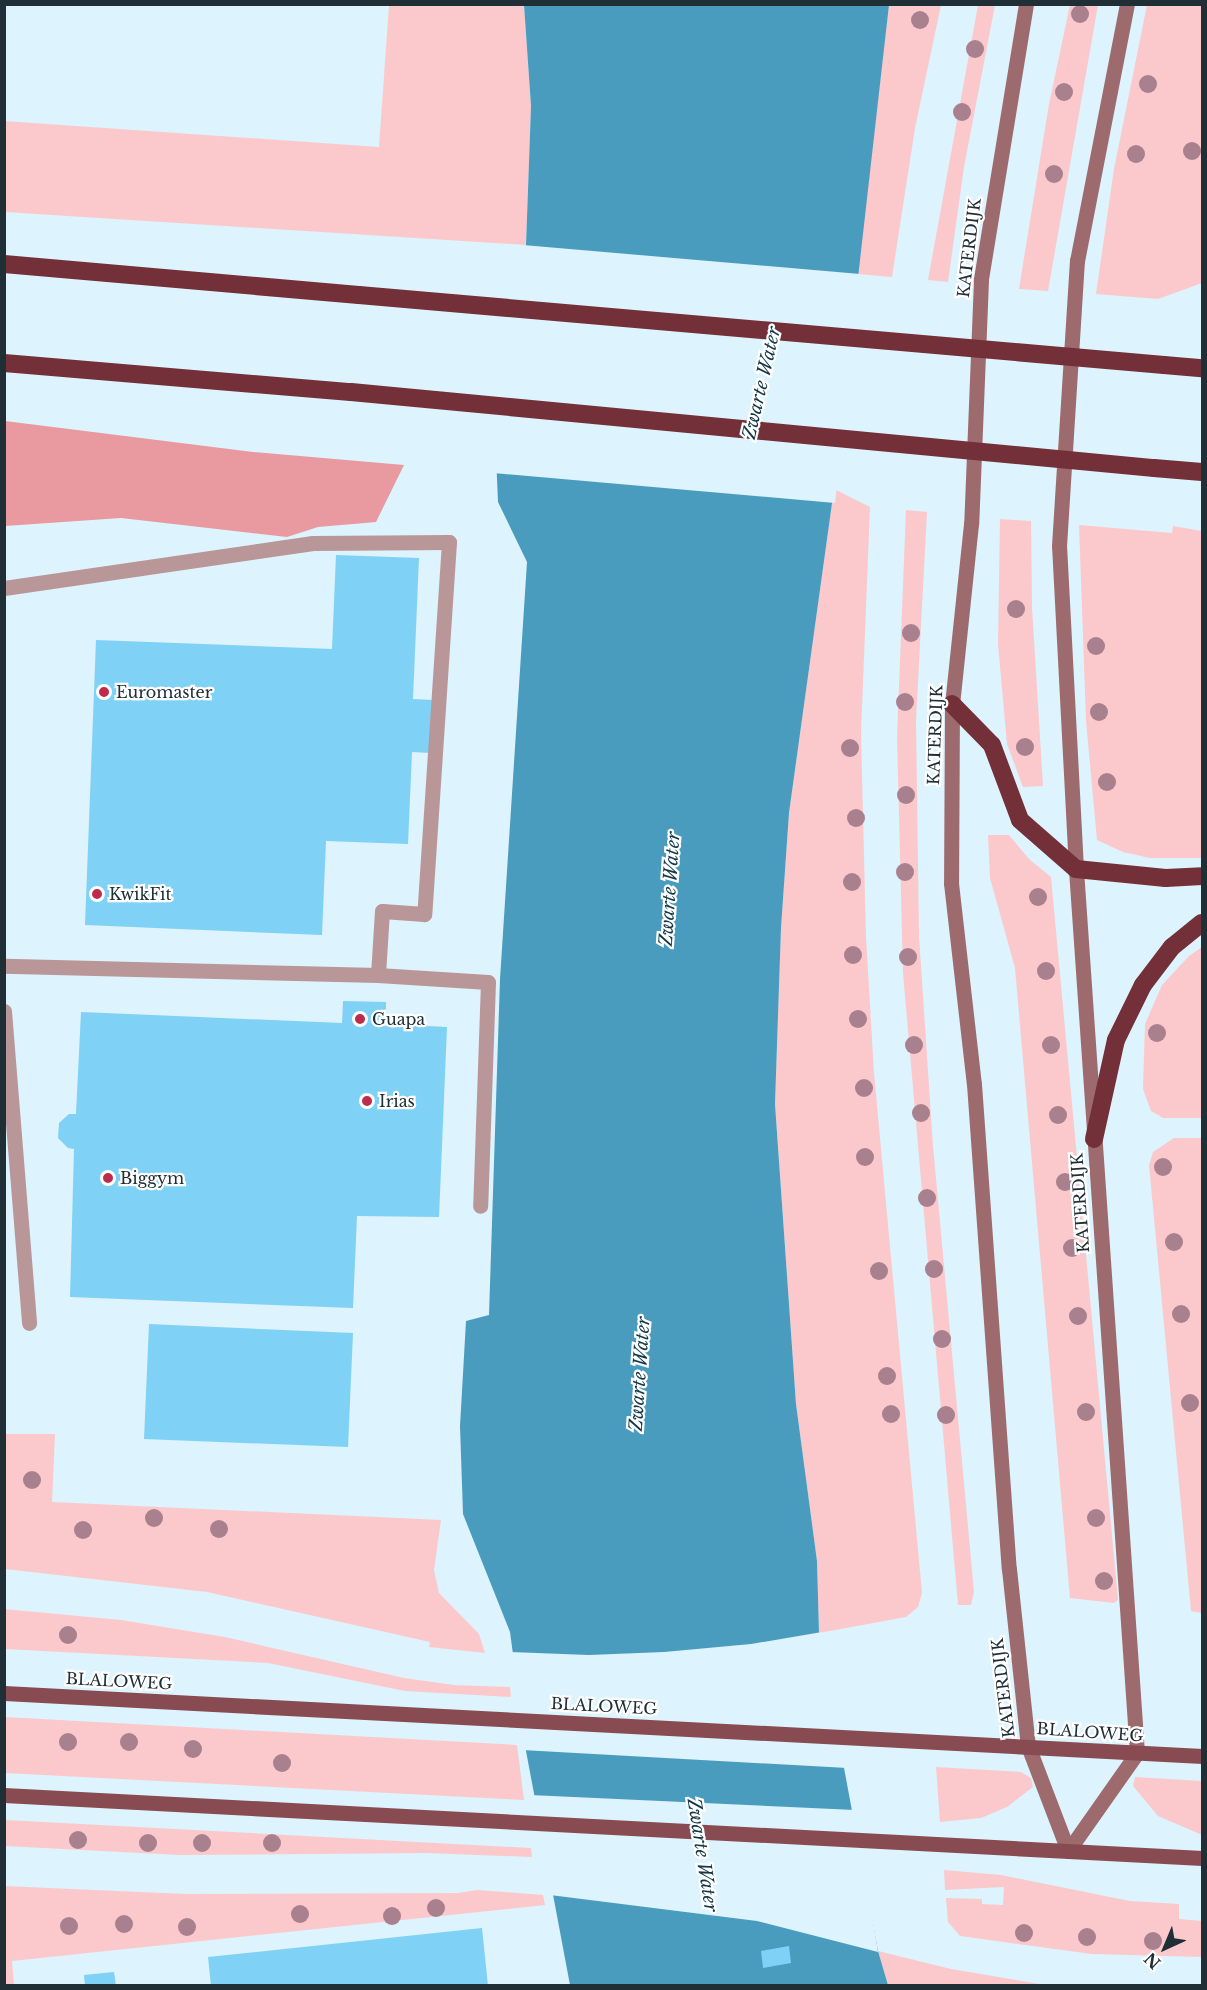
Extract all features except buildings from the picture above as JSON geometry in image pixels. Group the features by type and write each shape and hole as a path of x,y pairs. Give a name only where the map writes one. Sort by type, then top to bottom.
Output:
{"highway":[{"path":"4,264 1203,368"},
{"path":"4,363 351,392 1203,472"},
{"path":"952,704 992,745 1020,820 1076,869 1166,878 1203,876"},
{"path":"1094,1139 1116,1040 1143,985 1172,947 1203,923"}],"main road":[{"name":"KATERDIJK","path":"1026,4 981,280 971,524 952,704 951,883 974,1084 1009,1569 1028,1746 1068,1851"},
{"name":"KATERDIJK","path":"1127,4 1077,261 1059,546 1076,869 1137,1753"},
{"name":"BLALOWEG","path":"4,1693 512,1720 852,1735 1203,1756"},
{"path":"1068,1851 1137,1753"},
{"path":"4,1795 1203,1858"}],"lane":[{"path":"4,588 313,543 449,542 424,914 382,911 378,975"},
{"path":"4,966 378,975 488,982 480,1206"},
{"path":"4,1011 28,1323"}],"shaded area":[{"path":"389,5 524,5 531,106 526,245 5,212 4,121 379,147"},
{"path":"889,5 941,5 915,128 892,277 857,274"},
{"path":"978,5 995,5 964,167 948,282 928,280"},
{"path":"1070,5 1098,5 1048,291 1019,289 1049,104"},
{"path":"1147,5 1202,5 1202,283 1158,299 1096,294 1114,169"},
{"path":"5,421 253,452 404,465 376,522 318,527 287,537 121,518 5,526"},
{"path":"834,489 870,507 861,733 866,937 874,1073 922,1593 918,1607 906,1617 819,1633 817,1561 796,1404 775,1104 781,928 789,813"},
{"path":"906,510 927,512 916,720 919,936 933,1146 974,1592 971,1605 958,1605 903,973 897,736"},
{"path":"1000,519 1031,521 1032,607 1043,786 1023,787 1007,744 998,644"},
{"path":"1079,525 1172,533 1173,526 1202,531 1202,858 1150,858 1123,852 1097,840 1086,721"},
{"path":"988,835 1009,835 1029,859 1051,877 1118,1600 1114,1603 1070,1598 1015,968 990,878"},
{"path":"1202,947 1202,1118 1163,1118 1151,1111 1143,1089 1145,1024 1162,985 1189,956"},
{"path":"1174,1138 1202,1138 1202,1613 1191,1611 1149,1165 1153,1152"},
{"path":"5,1434 55,1434 52,1502 441,1520 434,1570 439,1593 479,1634 485,1653 429,1647 430,1642 207,1592 5,1569"},
{"path":"4,1609 121,1620 225,1637 404,1678 454,1685 510,1687 511,1697 405,1691 268,1663 5,1649"},
{"path":"5,1717 517,1745 524,1800 5,1773"},
{"path":"936,1767 1021,1772 1031,1778 1033,1787 1007,1807 981,1818 940,1822"},
{"path":"1135,1777 1202,1781 1202,1835 1158,1816 1133,1786"},
{"path":"5,1820 531,1848 532,1857 426,1853 179,1855 5,1846"},
{"path":"944,1870 1001,1875 1130,1901 1179,1904 1179,1919 1202,1921 1202,1957 1092,1954 960,1936 948,1922 946,1898 982,1899 982,1904 1003,1905 1004,1887 945,1890"},
{"path":"4,1886 186,1894 458,1893 477,1890 543,1895 545,1905 12,1961 14,1985 5,1986"},
{"path":"878,1951 951,1969 1046,1985 888,1985"}],"water":[{"name":"Zwarte Water","path":"524,5 889,5 834,489 789,813 781,928 775,1104 796,1404 817,1561 819,1633 878,1951 888,1985 570,1985 526,1751 510,1632 463,1514 460,1426 466,1321 489,1315 500,979 527,562 498,502 496,456 526,245 531,106"}],"pier":[{"path":"523,245 860,274 835,503 493,473 504,345"},
{"path":"822,1632 847,1768 522,1750 510,1652 589,1655 664,1652 751,1644"},
{"path":"530,1795 855,1810 878,1952 757,1921 550,1895"}],"place":[{"name":"Euromaster","path":"104,692"},
{"name":"KwikFit","path":"97,894"},
{"name":"Guapa","path":"360,1019"},
{"name":"Irias","path":"367,1101"},
{"name":"Biggym","path":"108,1178"}]}
